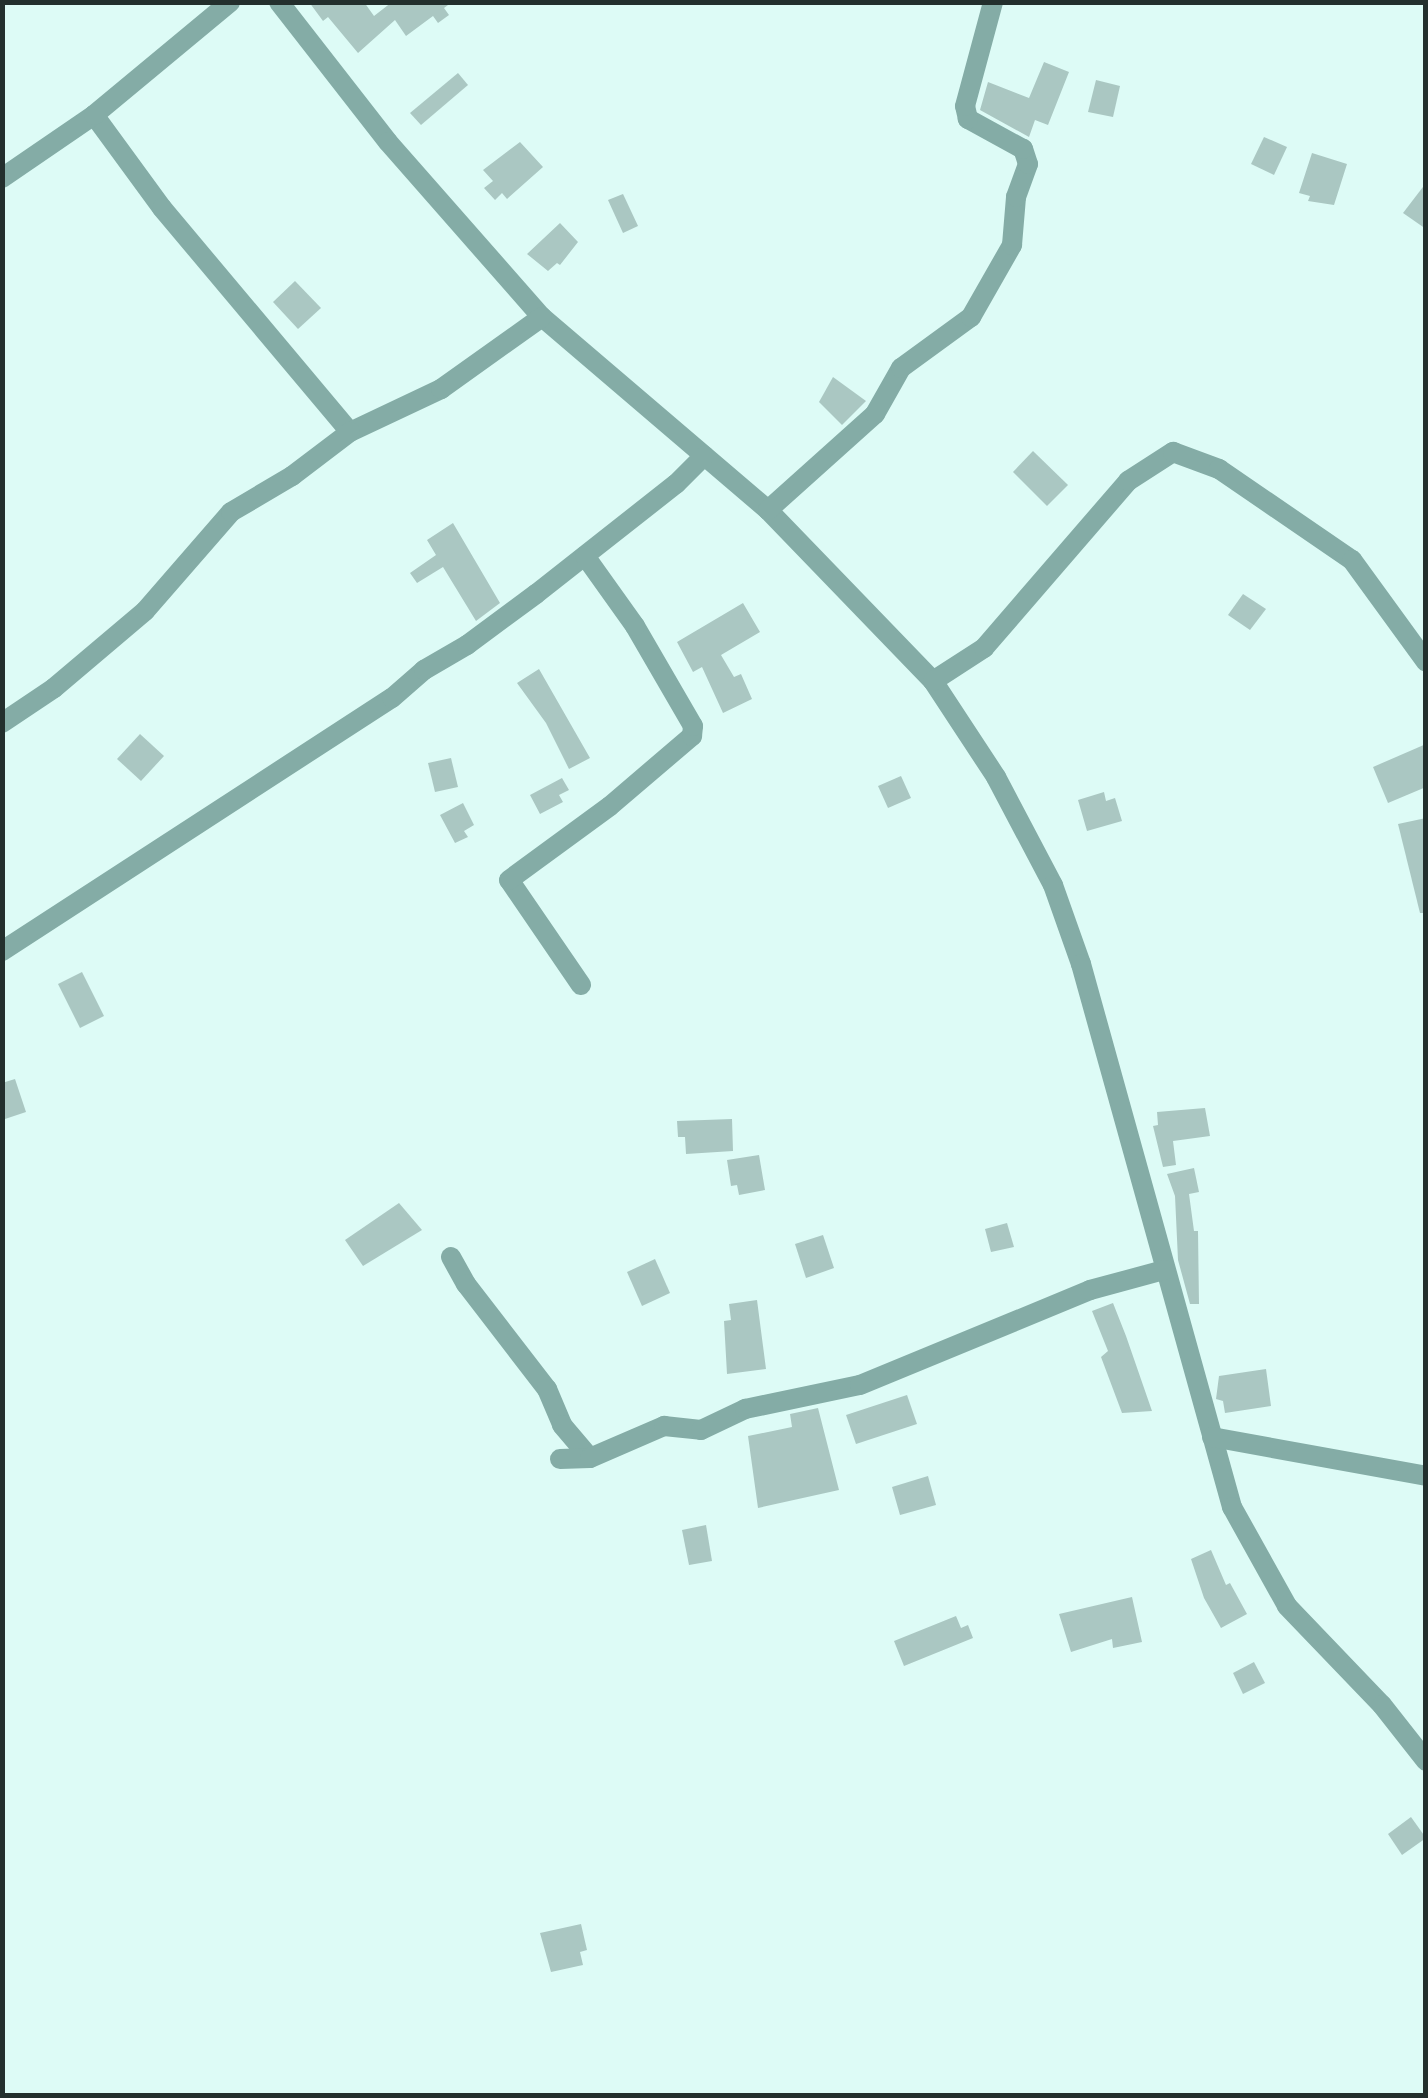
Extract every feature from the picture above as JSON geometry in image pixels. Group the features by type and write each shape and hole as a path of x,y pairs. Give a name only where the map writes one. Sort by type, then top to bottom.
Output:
{"street":[{"path":"2,178 94,115 230,2"},
{"path":"279,2 388,142 542,317 768,510 933,680 996,777 1053,886 1081,964 1232,1506 1287,1606 1382,1706 1426,1761"},
{"path":"768,510 876,414 901,368 970,316 1012,245 1016,198 1028,164 1023,149 968,119 965,106 993,2"},
{"path":"94,115 162,208 350,432"},
{"path":"2,724 54,688 146,610 231,512 292,476 350,432 441,389 542,317"},
{"path":"933,680 984,648 1128,481 1174,452 1219,469 1352,560 1426,662"},
{"path":"2,950 392,698 424,670 500,622 704,456"},
{"path":"581,985 509,880 610,806 692,736 694,726 644,642 585,556"},
{"path":"451,1256 466,1284 547,1390 562,1425 590,1458"},
{"path":"560,1460 590,1458 664,1426 701,1430 746,1410 860,1386 1090,1290 1164,1270"},
{"path":"1212,1437 1426,1476"}],"building":[{"path":"309,2 364,2 374,16 392,2 452,2 444,8 449,15 438,23 433,16 406,36 395,20 358,53 328,17 323,21"},
{"path":"1044,62 1069,72 1048,125 1035,120 1029,137 980,110 988,82 1029,98"},
{"path":"458,73 468,85 421,125 410,113"},
{"path":"1096,80 1120,86 1113,117 1088,112"},
{"path":"1264,137 1287,147 1274,175 1251,164"},
{"path":"520,142 543,167 507,199 502,193 495,200 484,188 493,181 483,170"},
{"path":"1312,153 1347,164 1334,205 1308,201 1310,196 1299,193"},
{"path":"1426,183 1426,229 1403,213"},
{"path":"623,194 638,226 623,233 608,200"},
{"path":"560,223 578,242 560,265 557,263 548,271 527,254"},
{"path":"295,281 321,308 298,329 273,302"},
{"path":"833,377 866,401 842,425 819,402"},
{"path":"1033,451 1068,485 1047,506 1013,472"},
{"path":"453,523 500,603 476,621 443,567 417,583 410,573 436,555 427,540"},
{"path":"1243,594 1266,609 1250,630 1228,615"},
{"path":"743,603 760,632 721,655 734,677 741,674 752,699 723,713 702,667 693,672 677,642"},
{"path":"539,669 590,758 569,769 546,723 517,683"},
{"path":"140,734 164,756 141,781 117,759"},
{"path":"1426,744 1426,787 1388,803 1373,767"},
{"path":"451,758 458,787 435,792 428,763"},
{"path":"901,776 911,798 888,808 878,786"},
{"path":"562,778 569,790 559,795 563,802 540,814 530,795"},
{"path":"1104,792 1106,801 1115,798 1122,821 1087,831 1078,800"},
{"path":"463,803 474,825 464,831 468,837 455,843 440,815"},
{"path":"1426,818 1426,913 1420,913 1398,824"},
{"path":"82,972 104,1016 80,1028 58,984"},
{"path":"15,1079 26,1112 2,1120 2,1083"},
{"path":"1205,1108 1210,1136 1173,1141 1176,1165 1163,1167 1153,1126 1158,1125 1157,1112"},
{"path":"732,1119 733,1151 686,1154 685,1137 678,1137 677,1121"},
{"path":"759,1155 765,1190 739,1195 737,1185 731,1186 727,1160"},
{"path":"1194,1168 1199,1192 1189,1194 1194,1231 1198,1231 1199,1304 1190,1304 1178,1260 1175,1196 1167,1174"},
{"path":"399,1203 422,1230 363,1266 345,1240"},
{"path":"1007,1223 1014,1247 991,1252 985,1229"},
{"path":"823,1235 834,1268 806,1278 795,1244"},
{"path":"655,1259 670,1293 642,1306 627,1272"},
{"path":"757,1300 766,1369 727,1374 724,1321 731,1320 729,1304"},
{"path":"1113,1303 1152,1411 1122,1413 1101,1357 1108,1351 1092,1311"},
{"path":"1266,1369 1271,1406 1225,1413 1223,1401 1216,1399 1219,1376"},
{"path":"907,1395 917,1424 856,1444 846,1415"},
{"path":"818,1408 839,1490 758,1508 748,1436 792,1427 790,1414"},
{"path":"928,1476 936,1505 900,1515 892,1487"},
{"path":"706,1525 712,1561 689,1565 682,1530"},
{"path":"1211,1550 1226,1585 1230,1583 1247,1614 1221,1628 1204,1598 1191,1559"},
{"path":"1132,1597 1142,1642 1113,1648 1112,1639 1071,1652 1059,1614"},
{"path":"956,1616 961,1628 968,1625 973,1638 904,1666 894,1641"},
{"path":"1254,1662 1265,1683 1243,1694 1233,1673"},
{"path":"1411,1817 1426,1838 1402,1855 1388,1834"},
{"path":"581,1924 587,1950 580,1952 583,1965 551,1972 540,1933"}]}
